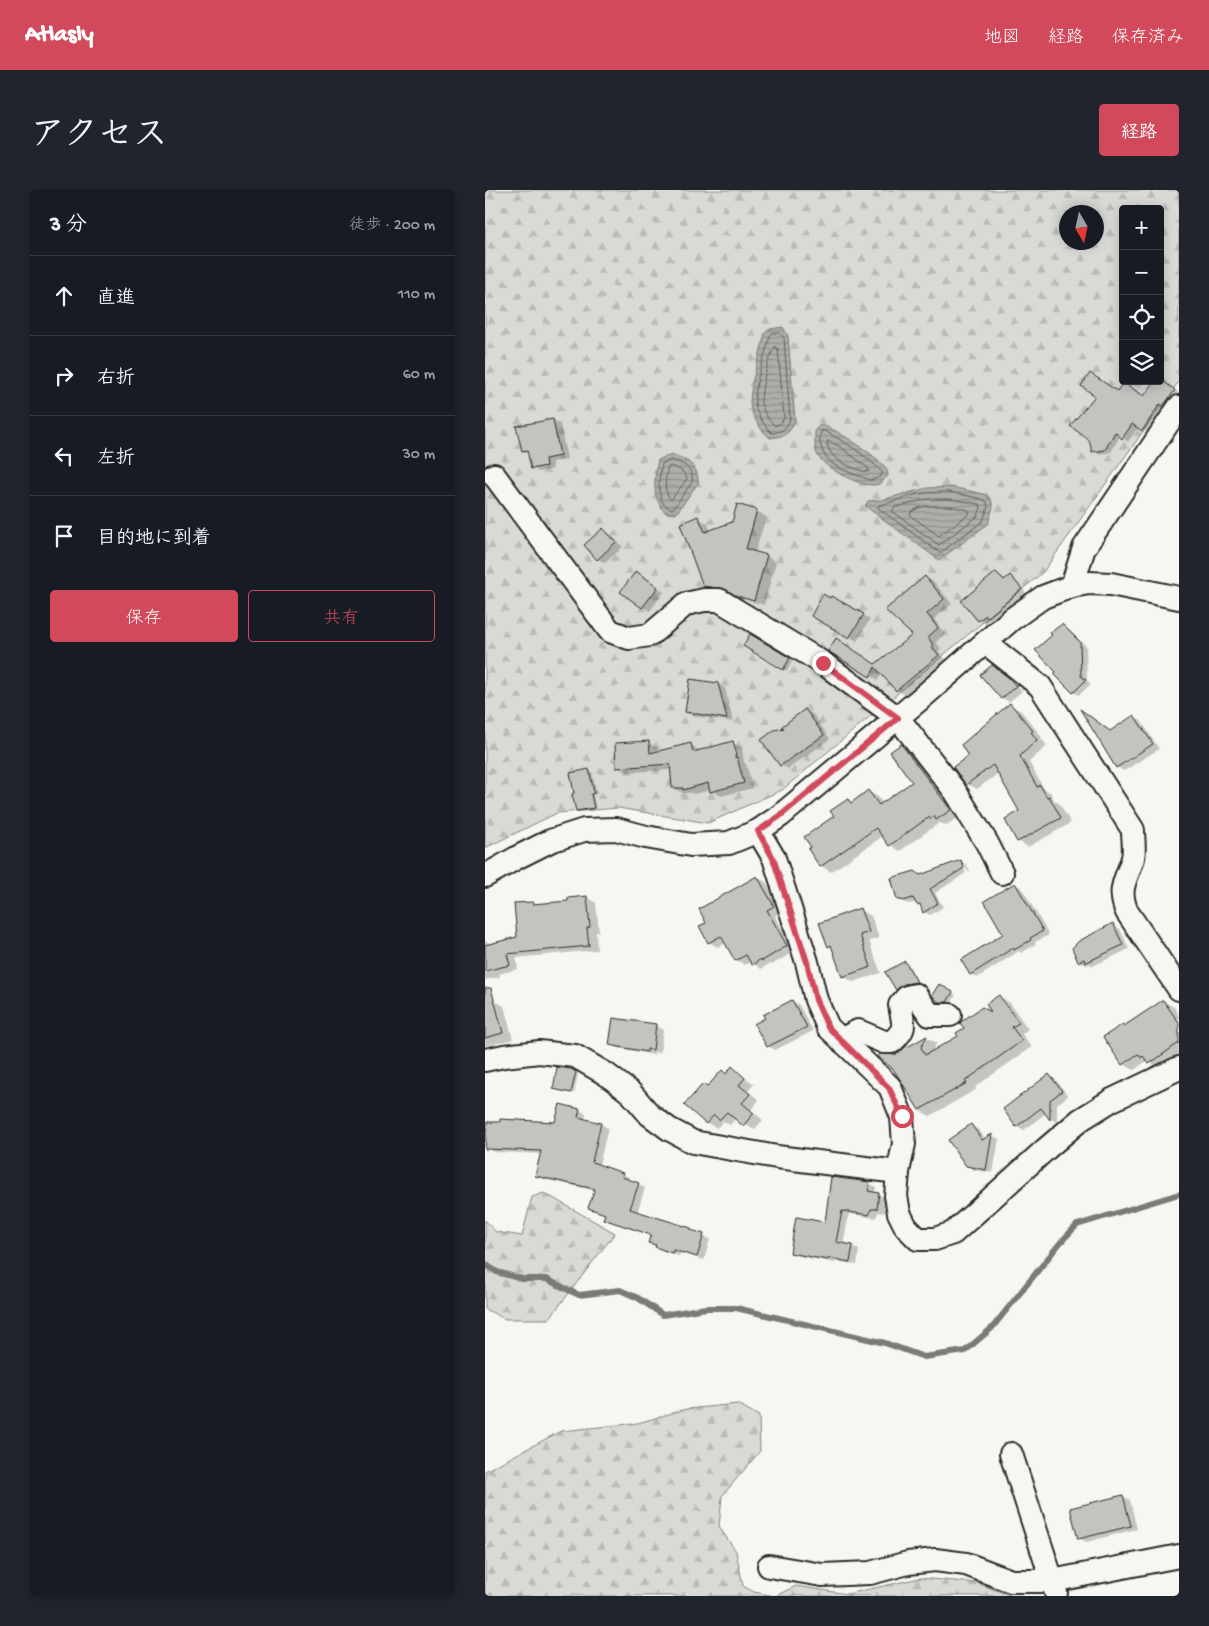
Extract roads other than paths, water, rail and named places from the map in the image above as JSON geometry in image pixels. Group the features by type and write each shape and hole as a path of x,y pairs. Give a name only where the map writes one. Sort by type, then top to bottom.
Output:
{"street":[{"path":"1072,586 1084,548 1179,407"},
{"path":"494,475 610,631 629,638 650,635 686,604 704,600 719,600 823,663 898,718 955,791 987,843 1002,873"},
{"path":"485,876 518,856 550,841 584,830 616,829 646,837 691,845 729,843 758,831 780,816 898,718 1012,619 1043,597 1072,586 1089,583 1111,584 1179,598"},
{"path":"986,643 1040,686 1133,830 1133,856 1124,883 1122,899 1127,912 1179,989"},
{"path":"758,831 773,858 807,962 816,1000 828,1027 889,1088 902,1116 904,1144 898,1172 896,1196 899,1213 905,1226 918,1239 935,1239 953,1233 1080,1120 1112,1100 1179,1068"},
{"path":"843,1042 850,1035 859,1031 884,1042 892,1042 904,1029 900,1005 907,998 916,995 930,1015 950,1015"},
{"path":"485,1060 539,1052 575,1056 607,1074 631,1093 650,1114 669,1129 693,1142 777,1157 898,1172"},
{"path":"1011,1454 1055,1588"},
{"path":"769,1566 822,1575 870,1572 908,1563 935,1560 966,1564 1011,1581 1055,1588 1179,1556"}],"water":[{"path":"783,327 788,336 795,420 786,434 770,438 754,417 750,407 751,393 765,333 770,329"},
{"path":"820,425 844,436 865,450 886,468 888,476 879,484 864,484 854,481 827,465 821,460 815,448 815,430"},
{"path":"671,454 691,464 698,477 698,483 676,514 666,513 661,507 655,488 658,460"},
{"path":"951,487 984,494 991,499 993,507 988,524 939,560 865,506 868,501 881,500 927,488"}],"waterway":[{"path":"485,1264 497,1272 522,1279 546,1279 579,1295 620,1290 638,1298 663,1315 706,1308 736,1308 885,1343 924,1357 965,1351 992,1328 1060,1243 1077,1225 1179,1194"}]}
